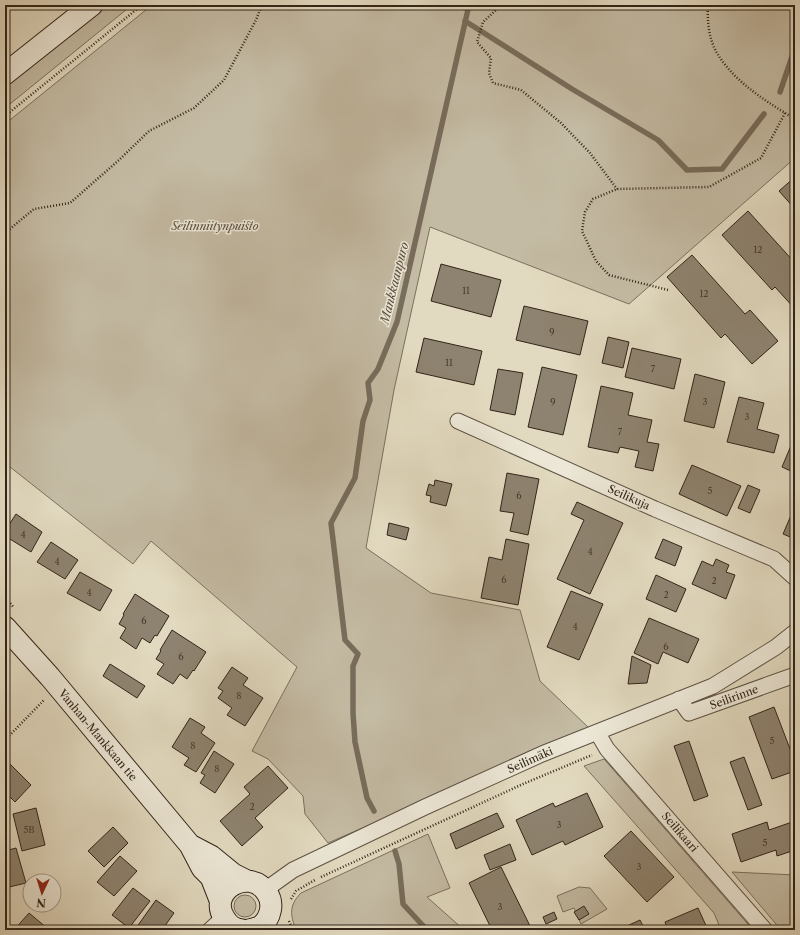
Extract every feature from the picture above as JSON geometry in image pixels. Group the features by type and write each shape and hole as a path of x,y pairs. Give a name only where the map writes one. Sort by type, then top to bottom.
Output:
{"main road":[{"path":"5,74 92,5"},
{"name":"Vanhan-Mankkaan tie","path":"5,626 50,677 190,845 202,868 210,877 218,916"},
{"name":"Vanhan-Mankkaan tie","path":"190,845 211,856 233,874 261,885 265,890"},
{"path":"242,930 236,929 229,925 218,916 226,889 245,880"},
{"path":"265,890 268,893 271,903 273,922"},
{"path":"250,930 260,926 267,919 273,922"}],"street":[{"name":"Seilikuja","path":"458,421 655,509 774,559 795,578"},
{"name":"Seilimäki","path":"265,890 293,870 319,857 542,754 713,686 776,647 795,632"},
{"name":"Seilirinne","path":"679,699 689,713 795,675"},
{"name":"Seilikaari","path":"598,732 606,749 765,930"}],"path":[{"path":"5,116 142,5"},
{"path":"5,232 34,209 70,203 119,160 149,130 194,108 224,80 256,20 262,5"},
{"path":"494,5 496,10 483,22 477,42 491,58 489,73 493,83 521,90 561,123 590,153 616,189"},
{"path":"708,5 710,36 716,52 727,67 746,85 795,119"},
{"path":"668,290 609,275 596,261 582,231 585,212 593,199 616,189 709,187 761,158 785,113"},
{"path":"5,740 48,695"},
{"path":"296,891 317,879 426,830 455,815 606,749"}],"green space":[{"path":"107,5 132,5 5,108 5,87"},
{"name":"Seilinniitynpuisto","path":"152,5 795,5 795,158 629,304 430,227 394,390 366,548 431,593 520,610 540,681 590,729 328,843 305,814 303,796 268,759 252,751 297,667 151,541 133,564 5,463 5,124"},
{"path":"604,759 753,930 721,930 714,913 584,766"},
{"path":"428,834 450,888 427,897 464,930 296,930 292,910 294,902 301,893"},
{"path":"732,872 795,875 795,930 781,930"},
{"path":"579,887 590,888 607,909 581,924 574,908 563,912 557,896"},
{"path":"245,895 253,898 256,906 253,914 245,917 237,914 234,906 237,898"}],"building":[{"path":"795,177 795,209 779,191"},
{"path":"748,211 795,263 795,309 775,287 772,290 722,235"},
{"path":"692,255 745,314 750,310 778,341 752,364 725,334 721,338 667,277"},
{"path":"441,264 501,280 491,317 431,301"},
{"path":"524,306 588,321 580,355 516,340"},
{"path":"608,337 629,342 623,368 602,363"},
{"path":"424,338 482,351 474,385 416,372"},
{"path":"632,348 681,359 674,389 625,377"},
{"path":"542,367 577,375 563,435 528,427"},
{"path":"498,369 523,373 515,415 490,410"},
{"path":"695,374 725,382 714,428 684,421"},
{"path":"601,386 633,393 628,415 652,420 647,442 659,444 653,471 635,467 639,451 620,447 618,453 588,447"},
{"path":"739,397 764,403 757,429 779,435 774,453 727,442"},
{"path":"795,436 795,473 782,467"},
{"path":"692,465 741,486 727,516 679,494"},
{"path":"507,473 539,479 528,535 510,531 514,513 500,511"},
{"path":"435,480 452,484 446,506 430,502 431,496 426,495 429,484 434,486"},
{"path":"748,485 760,490 750,513 738,508"},
{"path":"577,502 623,523 590,594 557,579 584,520 571,514"},
{"path":"792,513 795,514 795,539 783,534"},
{"path":"16,514 42,532 31,552 5,536 5,531"},
{"path":"389,523 409,528 406,540 387,535"},
{"path":"506,539 529,544 518,605 481,598 489,557 502,560"},
{"path":"663,539 682,547 675,566 655,558"},
{"path":"51,542 78,560 65,579 37,562"},
{"path":"716,559 729,565 726,572 735,575 726,599 692,584 702,561 713,566"},
{"path":"80,572 112,590 100,611 67,593"},
{"path":"656,575 686,589 676,612 646,599"},
{"path":"571,591 603,604 579,660 547,647"},
{"path":"135,594 169,616 157,636 155,635 150,643 142,638 136,649 120,638 126,628 119,624"},
{"path":"649,618 699,639 688,663 663,652 658,664 634,653"},
{"path":"172,630 206,652 187,679 180,674 173,684 157,674 164,664 156,659"},
{"path":"632,656 651,665 647,683 628,684"},
{"path":"110,664 145,686 137,698 103,676"},
{"path":"232,667 248,678 243,685 263,698 245,726 227,715 232,708 218,698 223,691 218,688"},
{"path":"774,707 795,762 795,771 772,779 749,717"},
{"path":"190,718 205,727 201,733 215,743 196,772 184,765 189,758 172,747"},
{"path":"689,741 708,796 694,801 674,746"},
{"path":"214,751 234,764 215,793 200,783 205,775 201,773"},
{"path":"744,757 762,805 748,810 730,762"},
{"path":"6,760 31,785 15,802 5,792"},
{"path":"268,766 288,788 255,818 263,827 242,846 220,821 250,794 244,787"},
{"path":"587,793 603,827 565,845 563,841 532,855 516,820 553,803 555,807"},
{"path":"36,808 45,845 22,851 13,814"},
{"path":"497,813 504,827 456,849 450,834"},
{"path":"795,821 795,850 777,856 776,850 741,862 732,834 767,822 769,830"},
{"path":"113,827 128,843 104,867 88,851"},
{"path":"631,831 674,877 647,902 604,856"},
{"path":"510,844 516,860 490,870 484,855"},
{"path":"16,848 23,873 22,884 5,888 5,851"},
{"path":"120,856 137,871 114,896 97,882"},
{"path":"501,867 532,930 492,930 469,883"},
{"path":"133,888 150,901 129,928 112,915"},
{"path":"156,900 174,913 162,930 139,930 136,928"},
{"path":"584,906 589,914 579,920 574,912"},
{"path":"698,908 708,930 668,930 665,922"},
{"path":"554,912 557,919 546,924 543,917"},
{"path":"29,913 47,928 45,930 14,930"},
{"path":"640,920 645,930 618,930"}],"waterway":[{"name":"Mankkaanpuro","path":"374,811 367,798 355,742 353,713 353,666 358,654 345,640 331,523 355,478 363,421 370,400 368,383 378,369 397,322 469,5"},
{"path":"465,21 572,89 658,140 687,170 722,169 764,114"},
{"path":"780,92 795,48"},
{"path":"395,851 399,864 403,904 427,930"}]}
